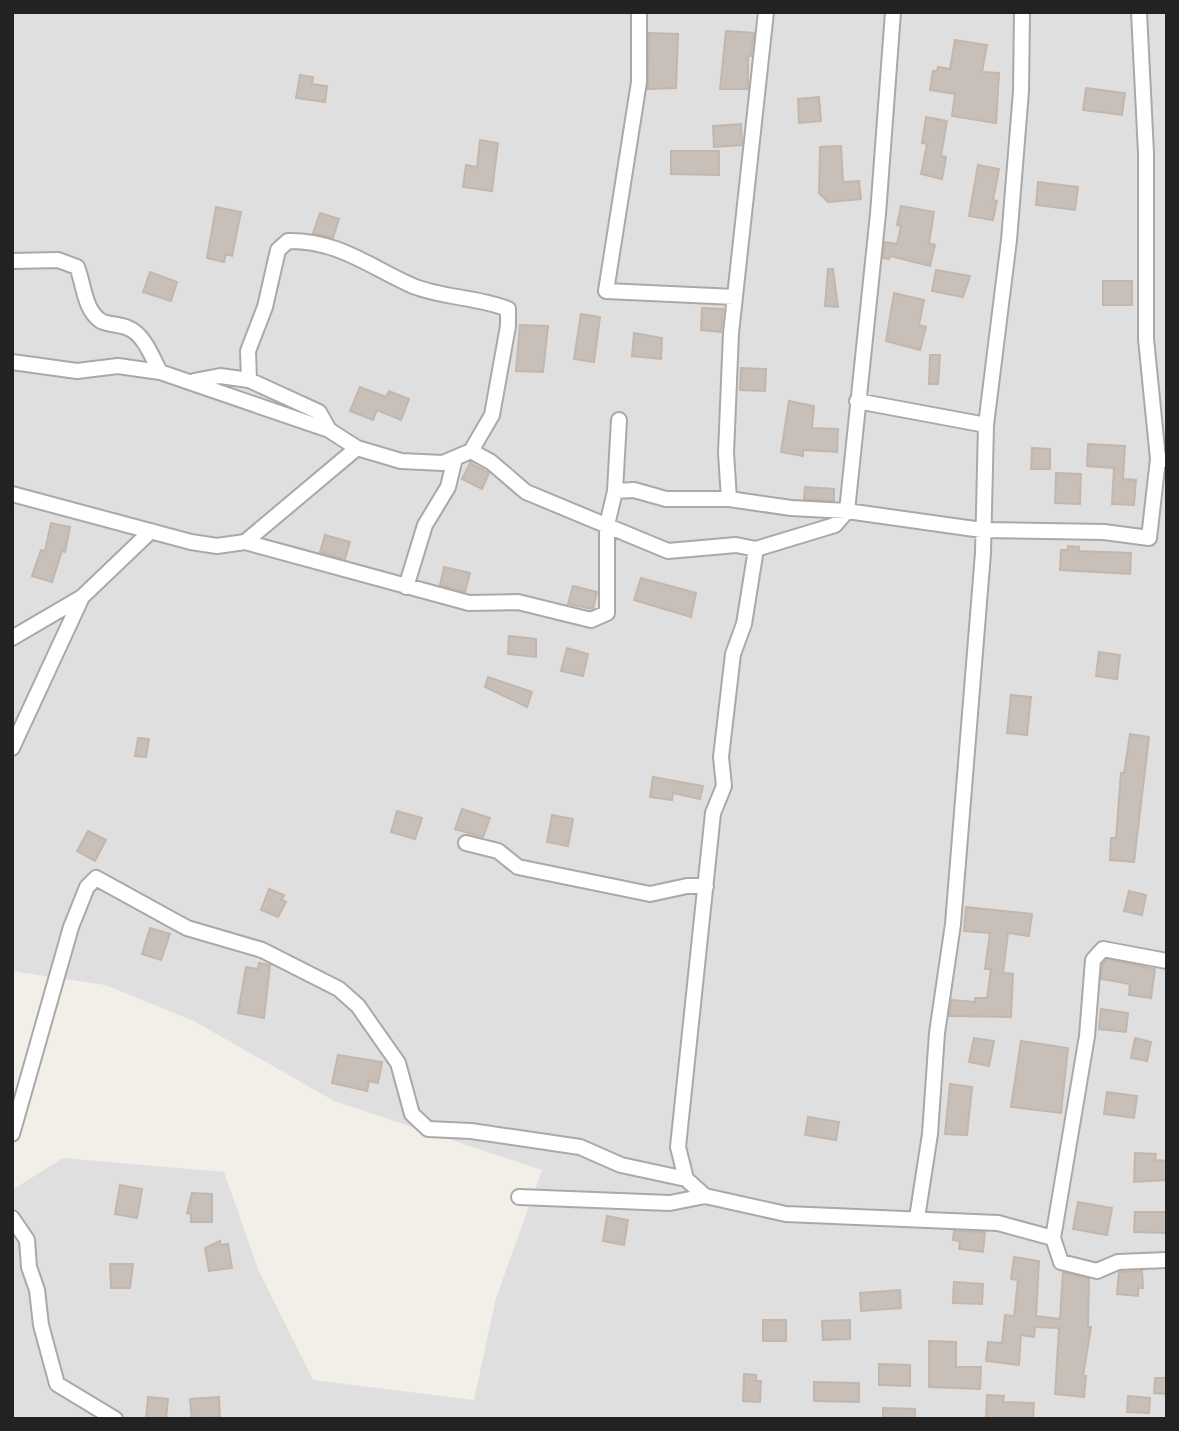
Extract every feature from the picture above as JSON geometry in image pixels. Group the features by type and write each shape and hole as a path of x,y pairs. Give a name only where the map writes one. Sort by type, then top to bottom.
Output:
{"street":[{"path":"639,12 639,82 606,291 735,298"},
{"path":"729,499 726,453 735,298 766,12"},
{"path":"471,451 491,462 526,492 668,551 736,545 757,549 835,526 847,511 878,215 893,12"},
{"path":"917,1218 930,1134 937,1033 953,924 982,530 986,425 1009,240 1021,91 1022,12"},
{"path":"615,492 634,490 666,499 729,499 791,508 847,511 982,530 1104,532 1149,538 1162,460 1146,339 1146,153 1139,12"},
{"path":"12,362 77,371 118,366 160,372 330,430 357,448 401,461 443,463 471,451 492,415 508,326 508,309 415,286 384,269 314,240 288,241 278,250 265,307 248,351 249,380"},
{"path":"12,261 58,260 77,267 86,302 93,312 101,320 131,328 142,339 160,372"},
{"path":"189,382 220,376 249,380 319,412 330,430"},
{"path":"857,401 986,425"},
{"path":"12,494 217,546 245,542 469,603 518,602 591,620 607,613 607,526 615,492 619,420"},
{"path":"245,542 357,448"},
{"path":"406,587 425,525 448,487 455,458"},
{"path":"12,638 82,597 151,531"},
{"path":"686,1179 678,1147 713,813 724,786 721,757 733,654 744,624 757,549"},
{"path":"12,748 82,597"},
{"path":"466,843 498,851 518,867 650,894 687,886 706,886"},
{"path":"12,1134 71,927 87,887 96,878 187,928 262,950 339,989 358,1006 398,1063 412,1114 428,1129 471,1131 580,1147 621,1165 686,1179 705,1196"},
{"path":"1167,961 1113,949 1103,949 1093,960 1087,1036 1053,1238 1061,1262 1097,1270 1118,1262 1167,1260"},
{"path":"519,1197 670,1203 705,1196 786,1214 998,1223 1053,1238"},
{"path":"12,1218 27,1240 29,1267 37,1290 41,1325 57,1384 115,1419"}],"shaded area":[{"path":"12,12 1167,12 1167,1419 12,1419 12,1190 63,1158 224,1172 258,1269 313,1380 474,1400 496,1298 542,1170 334,1101 194,1021 105,985 12,971"}],"building":[{"path":"726,31 754,33 751,56 748,56 748,89 720,89"},
{"path":"649,33 678,34 676,88 648,89"},
{"path":"955,40 987,45 982,72 999,73 996,123 952,116 955,94 930,90 933,71 937,71 938,67 950,69"},
{"path":"300,75 313,77 312,84 327,86 325,102 296,98"},
{"path":"1086,88 1125,93 1122,115 1083,110"},
{"path":"819,97 821,121 799,123 798,99"},
{"path":"926,117 947,121 941,156 946,157 942,179 921,174 927,144 922,143"},
{"path":"741,124 742,145 714,147 713,126"},
{"path":"480,140 498,143 492,191 463,187 466,165 477,167"},
{"path":"841,146 843,182 859,181 861,199 828,202 819,193 820,147"},
{"path":"671,151 719,151 719,175 671,174"},
{"path":"978,165 999,169 993,200 997,201 993,220 969,216"},
{"path":"1038,182 1078,187 1075,210 1036,205"},
{"path":"901,206 934,212 929,243 935,245 930,266 890,256 889,259 883,258 885,242 897,244"},
{"path":"216,207 241,212 232,256 226,254 224,262 207,258"},
{"path":"320,213 339,219 333,238 313,233"},
{"path":"828,269 833,269 838,307 825,306"},
{"path":"936,270 970,276 963,297 932,291"},
{"path":"150,272 177,282 171,301 143,292"},
{"path":"1103,281 1132,281 1132,305 1103,305"},
{"path":"894,293 924,300 919,325 926,327 920,350 886,341"},
{"path":"702,308 723,309 721,332 701,330"},
{"path":"581,314 600,317 594,362 574,359"},
{"path":"520,325 548,326 543,372 516,371"},
{"path":"634,333 662,338 661,359 632,356"},
{"path":"930,355 940,355 938,384 929,384"},
{"path":"741,368 766,369 765,391 740,390"},
{"path":"360,387 386,397 389,391 409,399 401,420 377,410 373,420 350,411"},
{"path":"789,401 814,406 812,428 838,429 837,452 803,450 803,456 781,452"},
{"path":"1088,444 1125,446 1123,479 1136,480 1134,505 1112,504 1114,468 1087,466"},
{"path":"1032,448 1050,449 1050,469 1031,469"},
{"path":"470,463 489,473 482,489 462,479"},
{"path":"1056,473 1081,474 1080,504 1055,503"},
{"path":"805,487 834,489 834,501 804,499"},
{"path":"51,523 70,527 65,552 62,551 52,582 32,576 41,550 45,551"},
{"path":"325,535 350,542 345,559 320,552"},
{"path":"1068,546 1079,547 1079,551 1131,553 1130,574 1060,570 1061,550 1068,550"},
{"path":"444,567 470,573 465,592 440,585"},
{"path":"641,578 696,593 691,617 634,600"},
{"path":"573,586 597,592 593,609 568,604"},
{"path":"509,636 536,639 536,657 508,654"},
{"path":"567,648 588,654 583,676 561,671"},
{"path":"1099,652 1120,655 1117,679 1096,676"},
{"path":"488,677 532,692 527,707 485,687"},
{"path":"1011,695 1031,697 1027,735 1007,733"},
{"path":"1130,734 1149,737 1134,862 1110,860 1111,838 1116,838 1121,773 1124,773"},
{"path":"138,738 149,739 146,757 135,756"},
{"path":"653,777 703,786 700,799 673,793 672,800 650,797"},
{"path":"462,809 490,818 483,837 455,829"},
{"path":"397,811 422,818 415,839 391,832"},
{"path":"552,815 573,819 568,846 547,842"},
{"path":"88,831 106,840 95,861 77,851"},
{"path":"269,889 284,895 282,900 286,902 278,917 261,910"},
{"path":"1129,891 1146,895 1142,915 1124,911"},
{"path":"966,907 1032,914 1029,936 1008,933 1003,973 1013,974 1011,1017 949,1016 952,1000 975,1002 975,998 987,998 991,969 985,969 990,933 964,931"},
{"path":"150,928 170,934 161,960 142,954"},
{"path":"1107,959 1155,969 1151,998 1129,995 1130,984 1101,979 1103,964"},
{"path":"259,963 270,965 264,1018 238,1013 246,967 258,969"},
{"path":"1101,1009 1128,1013 1126,1032 1099,1029"},
{"path":"974,1038 994,1041 989,1066 969,1062"},
{"path":"1135,1038 1151,1042 1147,1061 1131,1058"},
{"path":"1021,1041 1068,1048 1061,1113 1011,1107"},
{"path":"338,1055 382,1062 378,1083 369,1081 367,1091 332,1083"},
{"path":"950,1084 972,1087 967,1135 945,1134"},
{"path":"1107,1092 1137,1096 1134,1118 1104,1114"},
{"path":"808,1117 839,1122 836,1140 805,1135"},
{"path":"1135,1153 1156,1154 1155,1160 1167,1161 1167,1180 1134,1182"},
{"path":"120,1185 142,1189 137,1218 115,1214"},
{"path":"192,1193 212,1194 212,1222 191,1222 191,1214 187,1213"},
{"path":"1078,1202 1112,1208 1107,1235 1073,1229"},
{"path":"1135,1212 1167,1212 1167,1233 1134,1232"},
{"path":"607,1216 628,1220 624,1245 603,1241"},
{"path":"954,1231 985,1232 983,1252 959,1249 960,1241 953,1240"},
{"path":"220,1241 221,1245 228,1244 232,1268 209,1271 205,1248"},
{"path":"1014,1257 1039,1261 1036,1316 1060,1319 1063,1272 1089,1279 1088,1327 1091,1327 1083,1376 1086,1376 1084,1397 1055,1394 1059,1328 1035,1327 1034,1337 1021,1335 1019,1365 986,1361 988,1342 1002,1343 1005,1315 1014,1316 1018,1280 1011,1279"},
{"path":"110,1264 133,1264 130,1288 111,1288"},
{"path":"1142,1271 1143,1288 1138,1288 1138,1296 1117,1294 1119,1272"},
{"path":"954,1282 983,1284 982,1304 953,1303"},
{"path":"900,1290 901,1308 861,1311 860,1293"},
{"path":"763,1320 786,1320 786,1341 763,1341"},
{"path":"850,1320 850,1339 823,1340 822,1321"},
{"path":"929,1341 956,1342 956,1367 981,1367 980,1389 929,1387"},
{"path":"879,1364 910,1365 910,1386 879,1385"},
{"path":"744,1374 756,1375 756,1381 761,1381 760,1402 743,1401"},
{"path":"1155,1378 1167,1378 1167,1394 1154,1393"},
{"path":"814,1382 859,1383 859,1402 814,1401"},
{"path":"987,1395 1004,1396 1003,1402 1034,1403 1033,1419 986,1419"},
{"path":"1128,1396 1150,1398 1149,1413 1127,1412"},
{"path":"148,1397 168,1399 166,1419 146,1419"},
{"path":"219,1397 220,1417 192,1419 190,1399"},
{"path":"883,1408 915,1409 915,1419 883,1419"}]}
